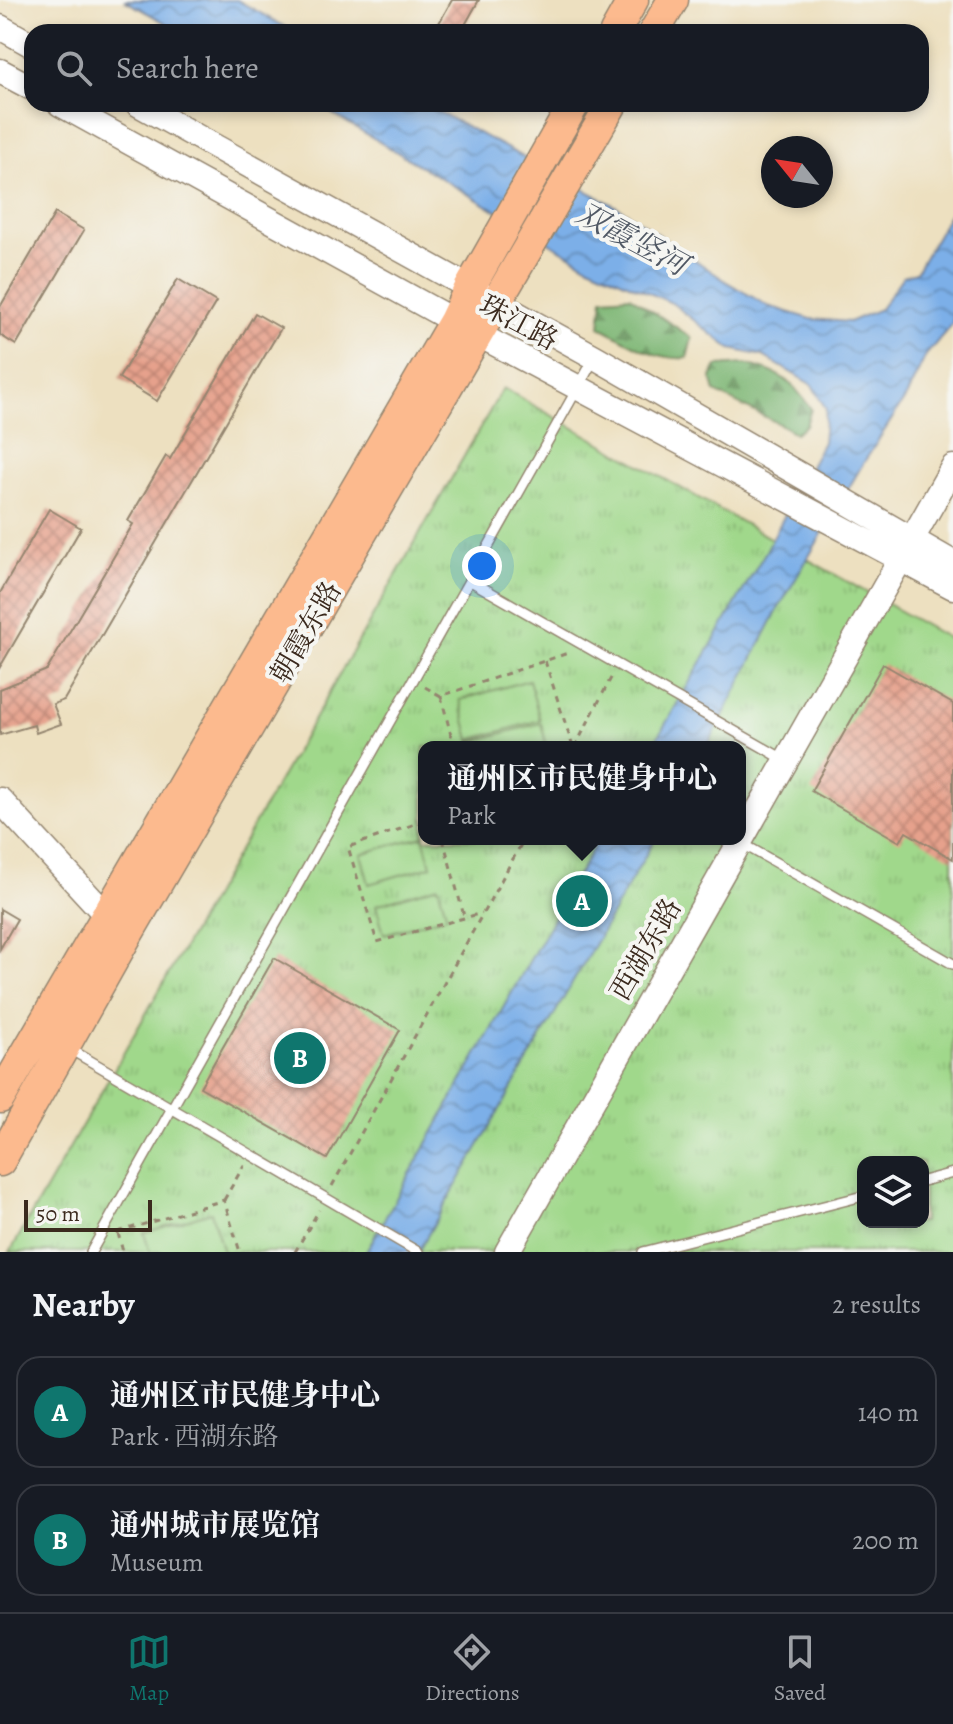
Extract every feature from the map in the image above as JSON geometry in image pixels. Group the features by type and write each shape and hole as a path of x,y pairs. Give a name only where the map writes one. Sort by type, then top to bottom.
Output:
{"main road":[{"path":"620,24 633,0"},
{"path":"659,24 673,0"},
{"name":"朝霞东路","path":"466,328 469,289 570,112"},
{"name":"朝霞东路","path":"0,1098 116,927 466,328 496,304 607,112"},
{"name":"朝霞东路","path":"0,1161 65,1046 116,927"}],"street":[{"path":"0,27 24,40"},
{"path":"0,71 24,84"},
{"name":"珠江路","path":"74,112 466,328 781,494 845,515 907,549 953,587"},
{"name":"珠江路","path":"152,112 595,357 794,472 845,515"},
{"name":"西湖东路","path":"746,831 953,467"},
{"name":"珠江路","path":"907,549 953,563"},
{"path":"0,800 116,927"},
{"name":"西湖东路","path":"507,1252 738,845"}],"lane":[{"path":"91,1252 595,357"},
{"path":"469,580 785,760"},
{"path":"745,845 953,964"},
{"path":"65,1046 418,1252"},
{"path":"929,1179 953,1173"},
{"path":"643,1252 857,1198"}],"path":[{"path":"441,696 568,653 573,638"},
{"path":"545,661 572,741"},
{"path":"577,741 618,665"},
{"path":"414,681 441,696 452,741"},
{"path":"418,823 348,847 377,942 484,913"},
{"path":"445,845 465,918"},
{"path":"295,1252 521,845"},
{"path":"118,1232 224,1200 250,1155"},
{"path":"224,1200 240,1252"}],"green space":[{"path":"630,296 692,338 687,358 653,353 600,327 603,298"},
{"path":"745,364 776,374 797,390 811,409 806,425 795,433 715,392 711,377 717,366"},
{"path":"503,388 953,641 953,1252 10,1252"},
{"path":"529,680 540,720 470,740 460,700"},
{"path":"541,723 546,741 475,741"},
{"path":"418,837 418,845 425,845 431,866 369,884 361,854"},
{"path":"438,886 447,916 384,934 376,905"},
{"path":"211,1212 223,1252 150,1252 144,1233"}],"water":[{"path":"124,0 237,0 280,24 168,24"},
{"name":"双霞竖河","path":"329,112 439,112 623,210 727,282 768,306 811,319 849,322 880,309 903,276 916,272 953,208 953,323 926,355 906,397 861,467 777,611 710,741 655,741 766,551 823,442 826,409 812,385 763,356 731,349 672,303 589,266"},
{"path":"595,845 652,845 418,1252 366,1252"}],"building":[{"path":"452,0 479,0 466,24 438,24"},
{"path":"55,213 84,230 16,345 0,335 0,307"},
{"path":"178,279 216,302 157,401 119,378"},
{"path":"255,313 281,328 64,700 53,704 61,724 36,733 34,725 0,735 0,689 47,670 133,524 128,521 166,456 170,459"},
{"path":"49,509 81,528 0,667 0,593"},
{"path":"883,664 953,704 953,859 906,832 900,842 811,791"},
{"path":"0,909 17,919 0,949"},
{"path":"274,958 400,1030 327,1159 200,1087"}],"place":[{"name":"通州区市民健身中心","path":"582,901"},
{"name":"通州城市展览馆","path":"300,1058"}]}
